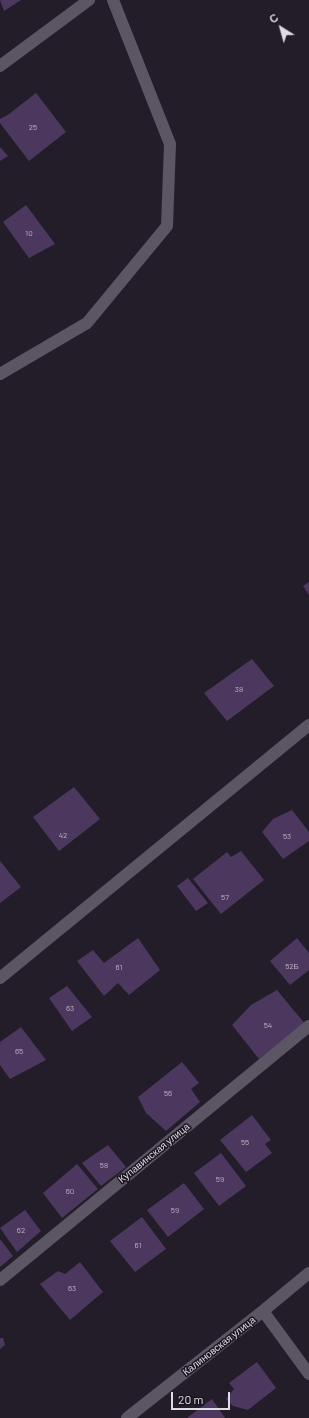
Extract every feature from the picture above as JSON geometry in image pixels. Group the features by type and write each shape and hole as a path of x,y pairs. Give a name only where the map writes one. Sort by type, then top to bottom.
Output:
{"street":[{"path":"0,66 89,0"},
{"path":"0,374 87,323 167,226 170,144 113,0"},
{"path":"0,978 309,725"},
{"name":"Купавинская улица","path":"0,1280 309,1026"},
{"name":"Калиновская улица","path":"127,1418 309,1273"},
{"path":"263,1311 309,1374"}],"building":[{"path":"0,0 21,0 4,11"},
{"path":"36,93 66,132 29,161 0,123 0,119 9,114"},
{"path":"0,147 8,156 0,161"},
{"path":"26,205 55,244 29,258 3,222"},
{"path":"309,582 309,595 303,586"},
{"path":"252,659 274,686 227,721 204,693"},
{"path":"74,787 100,819 59,851 33,817"},
{"path":"292,810 309,832 309,841 283,859 262,832 273,819"},
{"path":"241,851 264,880 221,914 193,879 227,852 231,857"},
{"path":"0,861 21,887 0,903"},
{"path":"188,878 208,903 196,911 177,886"},
{"path":"138,938 160,970 129,995 118,983 104,996 77,961 93,950 104,963"},
{"path":"297,938 309,953 309,970 290,985 270,961"},
{"path":"67,986 92,1017 72,1031 49,998"},
{"path":"277,990 305,1024 259,1059 232,1025 251,1005"},
{"path":"21,1027 46,1060 10,1079 0,1065 0,1042"},
{"path":"182,1062 199,1083 191,1089 200,1102 166,1131 146,1113 138,1097"},
{"path":"252,1115 271,1140 265,1144 272,1153 246,1172 220,1140"},
{"path":"108,1145 126,1167 101,1186 82,1163"},
{"path":"221,1153 246,1186 219,1206 194,1173"},
{"path":"77,1164 98,1189 62,1218 43,1193"},
{"path":"184,1183 204,1209 168,1237 147,1210"},
{"path":"25,1210 41,1231 17,1252 0,1228"},
{"path":"142,1217 166,1249 135,1272 110,1241"},
{"path":"0,1239 13,1256 0,1267"},
{"path":"80,1262 103,1292 70,1320 40,1284 58,1271 65,1274"},
{"path":"0,1338 3,1338 5,1345 0,1349"},
{"path":"257,1362 276,1388 248,1410 233,1406 226,1399 234,1389 229,1383"},
{"path":"212,1399 225,1418 187,1418"}]}
